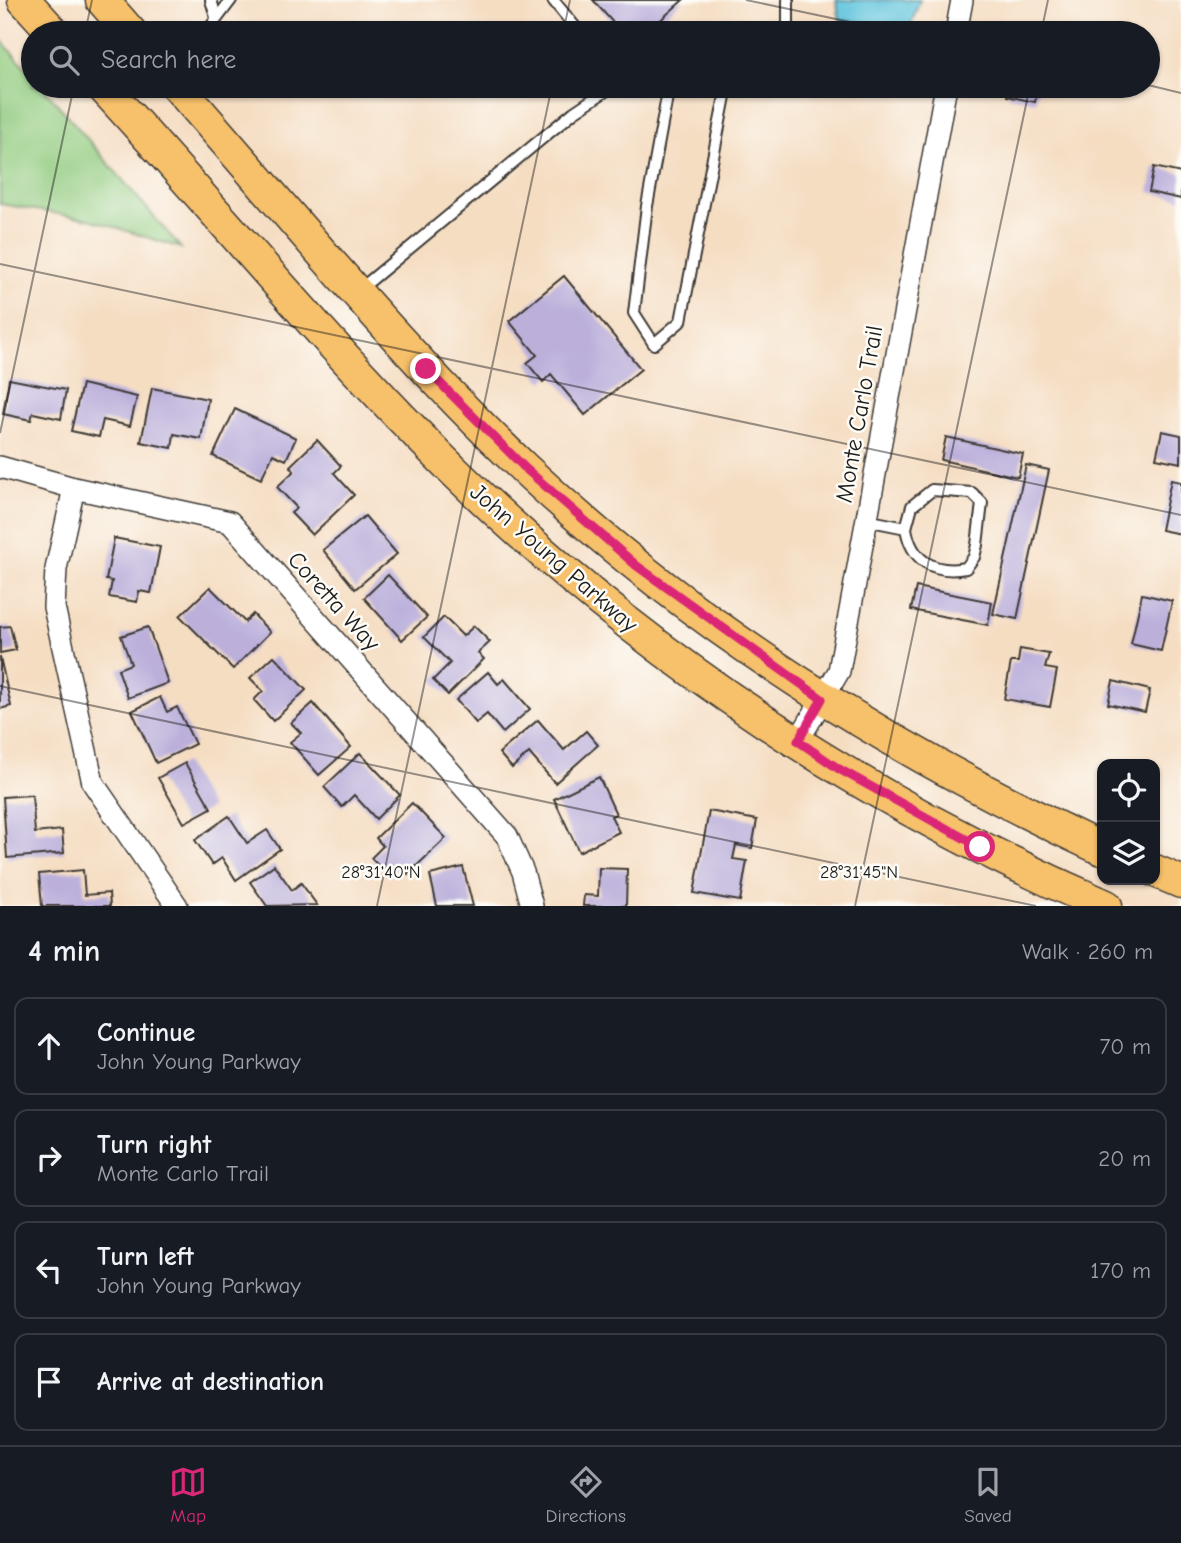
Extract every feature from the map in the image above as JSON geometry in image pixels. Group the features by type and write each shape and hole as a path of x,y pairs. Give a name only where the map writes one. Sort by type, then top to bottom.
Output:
{"main road":[{"path":"24,0 43,21"},
{"path":"102,0 120,21"},
{"name":"John Young Parkway","path":"113,98 388,405 539,550 607,607 737,703 839,769 980,847 1106,906"},
{"name":"John Young Parkway","path":"188,98 477,422 582,519 696,611 822,699 952,775 1097,847"},
{"path":"1160,873 1181,882"}],"street":[{"path":"958,21 962,0"},
{"name":"Monte Carlo Trail","path":"798,741 839,671 944,98"},
{"name":"Coretta Way","path":"0,467 74,488 229,522 507,835 533,906"},
{"path":"74,488 57,569 54,607 93,783 177,906"}],"lane":[{"path":"211,0 216,17"},
{"path":"214,21 231,0"},
{"path":"552,0 570,21"},
{"path":"788,0 788,21"},
{"path":"358,291 574,112 595,98"},
{"path":"667,98 647,206 634,313 654,344 681,321 725,98"},
{"path":"932,490 972,493 982,503 974,557 966,568 942,569 923,561 909,546 906,528 912,506 932,490"},
{"path":"866,520 906,528"}],"green space":[{"path":"0,39 21,63 21,98 52,98 181,248 89,219 0,204"}],"water":[{"path":"836,0 920,0 912,21 840,20"}],"building":[{"path":"593,0 683,0 659,21 611,21"},
{"path":"1016,98 1036,98 1035,102"},
{"path":"1154,167 1181,173 1181,199 1149,192"},
{"path":"564,276 641,369 585,415 551,374 543,382 527,363 537,355 509,321"},
{"path":"9,379 66,390 61,419 33,413 31,420 3,414"},
{"path":"82,384 137,397 130,426 103,420 99,437 71,431"},
{"path":"152,388 208,399 201,439 174,434 172,448 141,442"},
{"path":"235,409 296,438 286,460 273,454 261,479 213,456"},
{"path":"1162,431 1181,435 1181,463 1156,458"},
{"path":"946,437 1023,454 1018,477 941,460"},
{"path":"317,440 341,466 334,473 354,495 312,535 291,513 297,508 277,487 294,471 290,466"},
{"path":"1026,465 1049,470 1017,619 993,614"},
{"path":"1171,480 1181,482 1181,534 1161,530"},
{"path":"365,516 397,554 355,589 323,550"},
{"path":"114,538 160,547 151,593 139,591 137,602 109,597 112,581 106,580"},
{"path":"388,575 427,617 402,640 364,598"},
{"path":"210,587 245,622 253,614 270,632 233,669 180,616"},
{"path":"916,587 992,602 988,625 911,610"},
{"path":"1142,594 1172,601 1161,651 1131,644"},
{"path":"444,617 463,636 474,626 490,642 478,653 484,659 448,695 433,680 450,663 424,637"},
{"path":"10,626 16,650 0,653 0,627"},
{"path":"148,627 168,683 128,698 118,669 131,664 121,636"},
{"path":"1020,649 1049,654 1045,668 1057,670 1050,707 1004,699 1011,662 1018,662"},
{"path":"274,656 306,690 273,721 254,700 263,691 250,678"},
{"path":"0,657 11,706 0,709"},
{"path":"488,672 498,684 504,679 530,709 503,733 487,714 476,723 456,700"},
{"path":"1113,681 1150,690 1145,712 1108,704"},
{"path":"160,697 167,712 177,707 195,744 156,763 132,711"},
{"path":"313,703 351,747 319,775 290,742 301,733 291,723"},
{"path":"538,720 564,750 586,731 598,745 555,783 529,753 512,768 499,753"},
{"path":"360,753 400,795 376,819 354,795 342,807 324,787"},
{"path":"185,763 211,808 184,823 158,778"},
{"path":"599,777 616,814 611,816 619,832 579,852 554,799"},
{"path":"32,795 35,833 62,830 64,853 7,858 3,797"},
{"path":"412,803 446,838 408,874 400,865 388,876 371,858 383,846 376,838"},
{"path":"709,811 757,820 752,848 736,845 733,859 747,861 740,901 694,893"},
{"path":"229,816 247,843 267,830 280,849 236,880 222,858 212,865 195,840"},
{"path":"274,865 292,890 301,883 317,905 267,906 250,882"},
{"path":"463,867 473,906 437,906 430,875"},
{"path":"599,868 627,869 626,906 583,906 584,895 598,896"},
{"path":"83,870 85,895 109,893 110,906 42,906 39,874"}],"route":[{"path":"426,369 526,469 637,566 822,699 798,741 839,769 980,847"}]}
